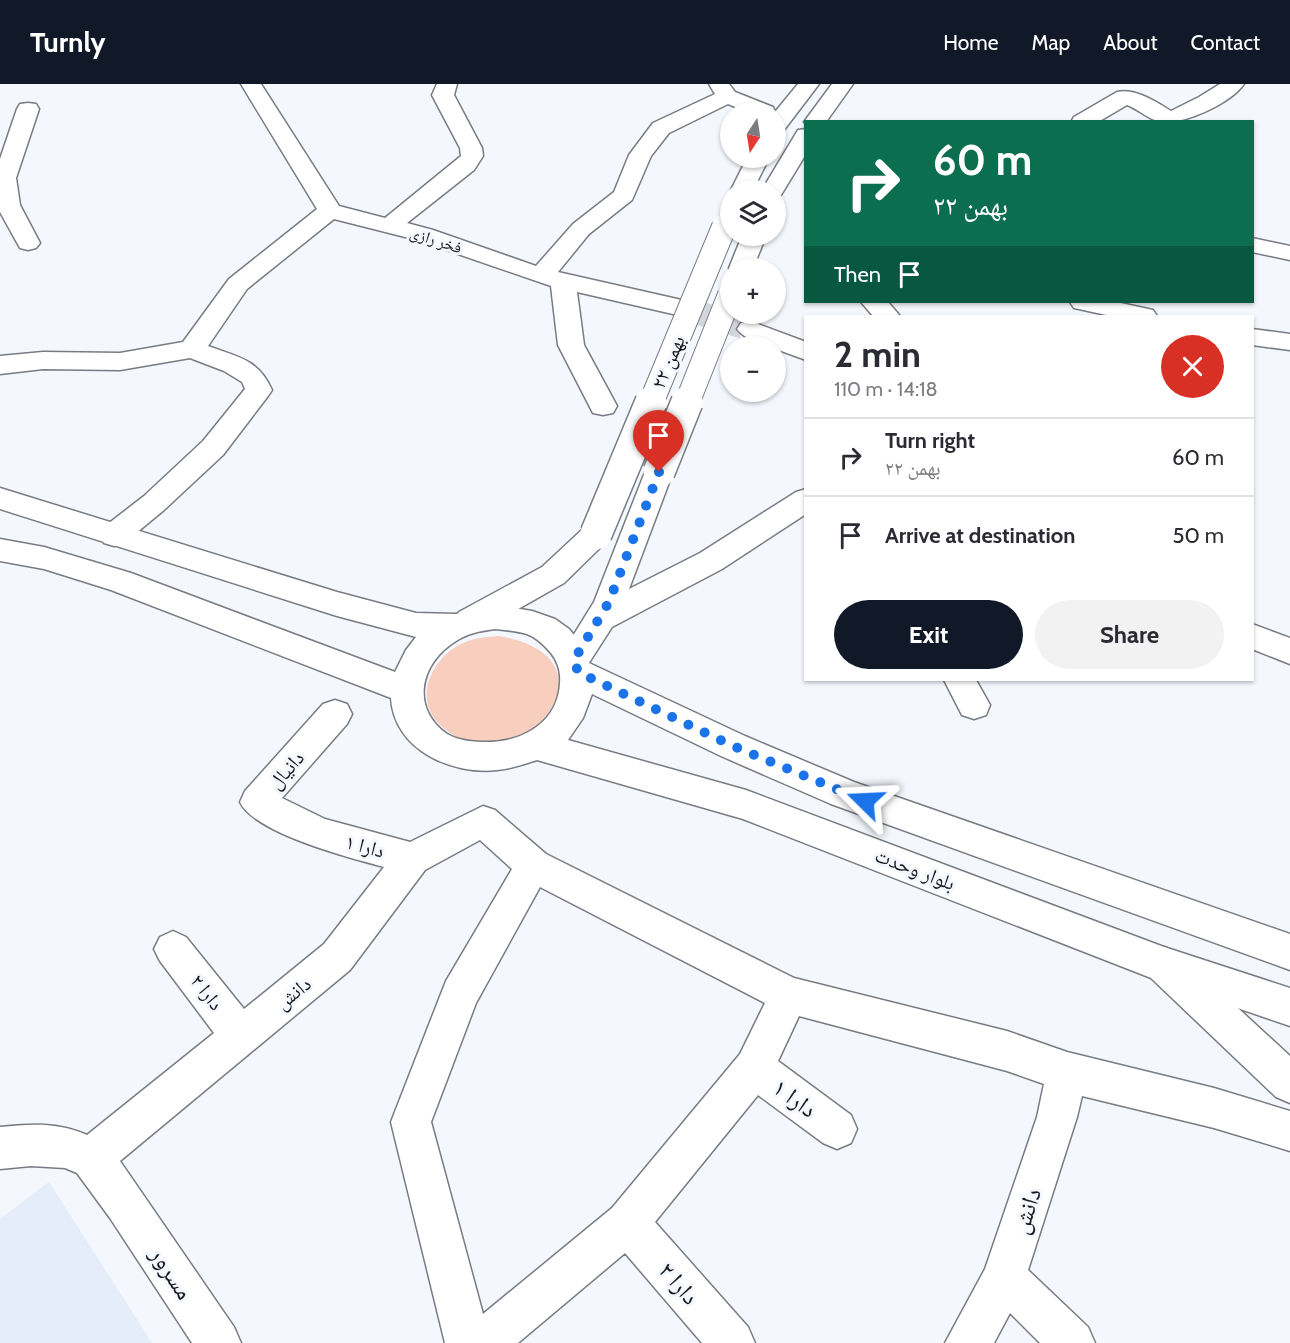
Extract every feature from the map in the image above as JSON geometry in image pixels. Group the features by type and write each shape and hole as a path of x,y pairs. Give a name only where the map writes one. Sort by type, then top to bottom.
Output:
{"street":[{"path":"192,349 238,284 330,211 251,84"},
{"path":"390,225 466,165 471,156 471,148 443,95 447,84"},
{"path":"786,106 809,84"},
{"path":"816,120 843,84"},
{"path":"1085,120 1125,97 1144,104 1170,119 1207,102 1234,84"},
{"path":"603,406 572,345 552,278 581,229 624,195 640,155 661,128 723,90 745,102"},
{"path":"28,109 5,178 8,205 28,243"},
{"path":"781,180 798,164 804,142"},
{"name":"فخر رازی","path":"330,211 390,225 552,278 686,309"},
{"name":"۲۲ بهمن","path":"463,624 553,575 596,534 720,237"},
{"path":"875,303 886,315"},
{"path":"1087,303 1140,315"},
{"name":"۲۲ بهمن","path":"576,666 601,618 720,320"},
{"path":"750,329 804,351"},
{"path":"1254,338 1290,342"},
{"path":"0,365 26,359 109,362 153,358 192,349 233,365 253,377 259,390 213,448 154,503 114,535"},
{"path":"0,498 337,604 416,625 463,624 495,617 521,620 536,625 562,642 576,666 578,688 570,712 553,734 536,745 512,754 485,757 459,754 436,744 419,729 409,710 406,690 408,675 416,659 440,635 463,624"},
{"path":"601,618 711,561 804,500"},
{"path":"0,550 44,558 120,581 406,690"},
{"path":"1254,637 1290,651"},
{"path":"576,666 733,746 843,793 1290,952"},
{"name":"دانیال","path":"318,833 257,802 335,714"},
{"name":"بلوار وحدت","path":"536,745 746,805 1164,965 1290,1007"},
{"name":"دانش","path":"92,1158 337,957 412,859 483,821 533,865"},
{"name":"دارا ۱","path":"318,833 412,859"},
{"path":"468,1343 411,1122 460,994 533,865 789,995 1006,1051 1067,1072 1214,1108 1290,1131"},
{"name":"دارا ۲","path":"173,949 241,1036"},
{"path":"1164,965 1290,1083"},
{"path":"483,1343 627,1223 754,1068 789,995"},
{"name":"دارا ۱","path":"754,1068 837,1129"},
{"name":"دانش","path":"968,1343 987,1312 1004,1277 1057,1117 1067,1072"},
{"path":"0,1148 31,1145 66,1147 92,1158"},
{"name":"مسرور","path":"92,1158 125,1203 218,1343"},
{"name":"دارا ۲","path":"627,1223 732,1343"},
{"path":"1004,1277 1072,1343"}],"shaded area":[{"path":"499,636 537,649 556,669 558,692 547,715 526,733 499,743 469,742 440,725 432,715 428,704 429,681 440,660 459,645 474,639"},
{"path":"49,1182 152,1343 0,1343 0,1219"}],"tunnel":[{"path":"686,309 750,329"}],"route":[{"path":"659,472 609,602 574,660 578,672 733,746 865,801"}]}
